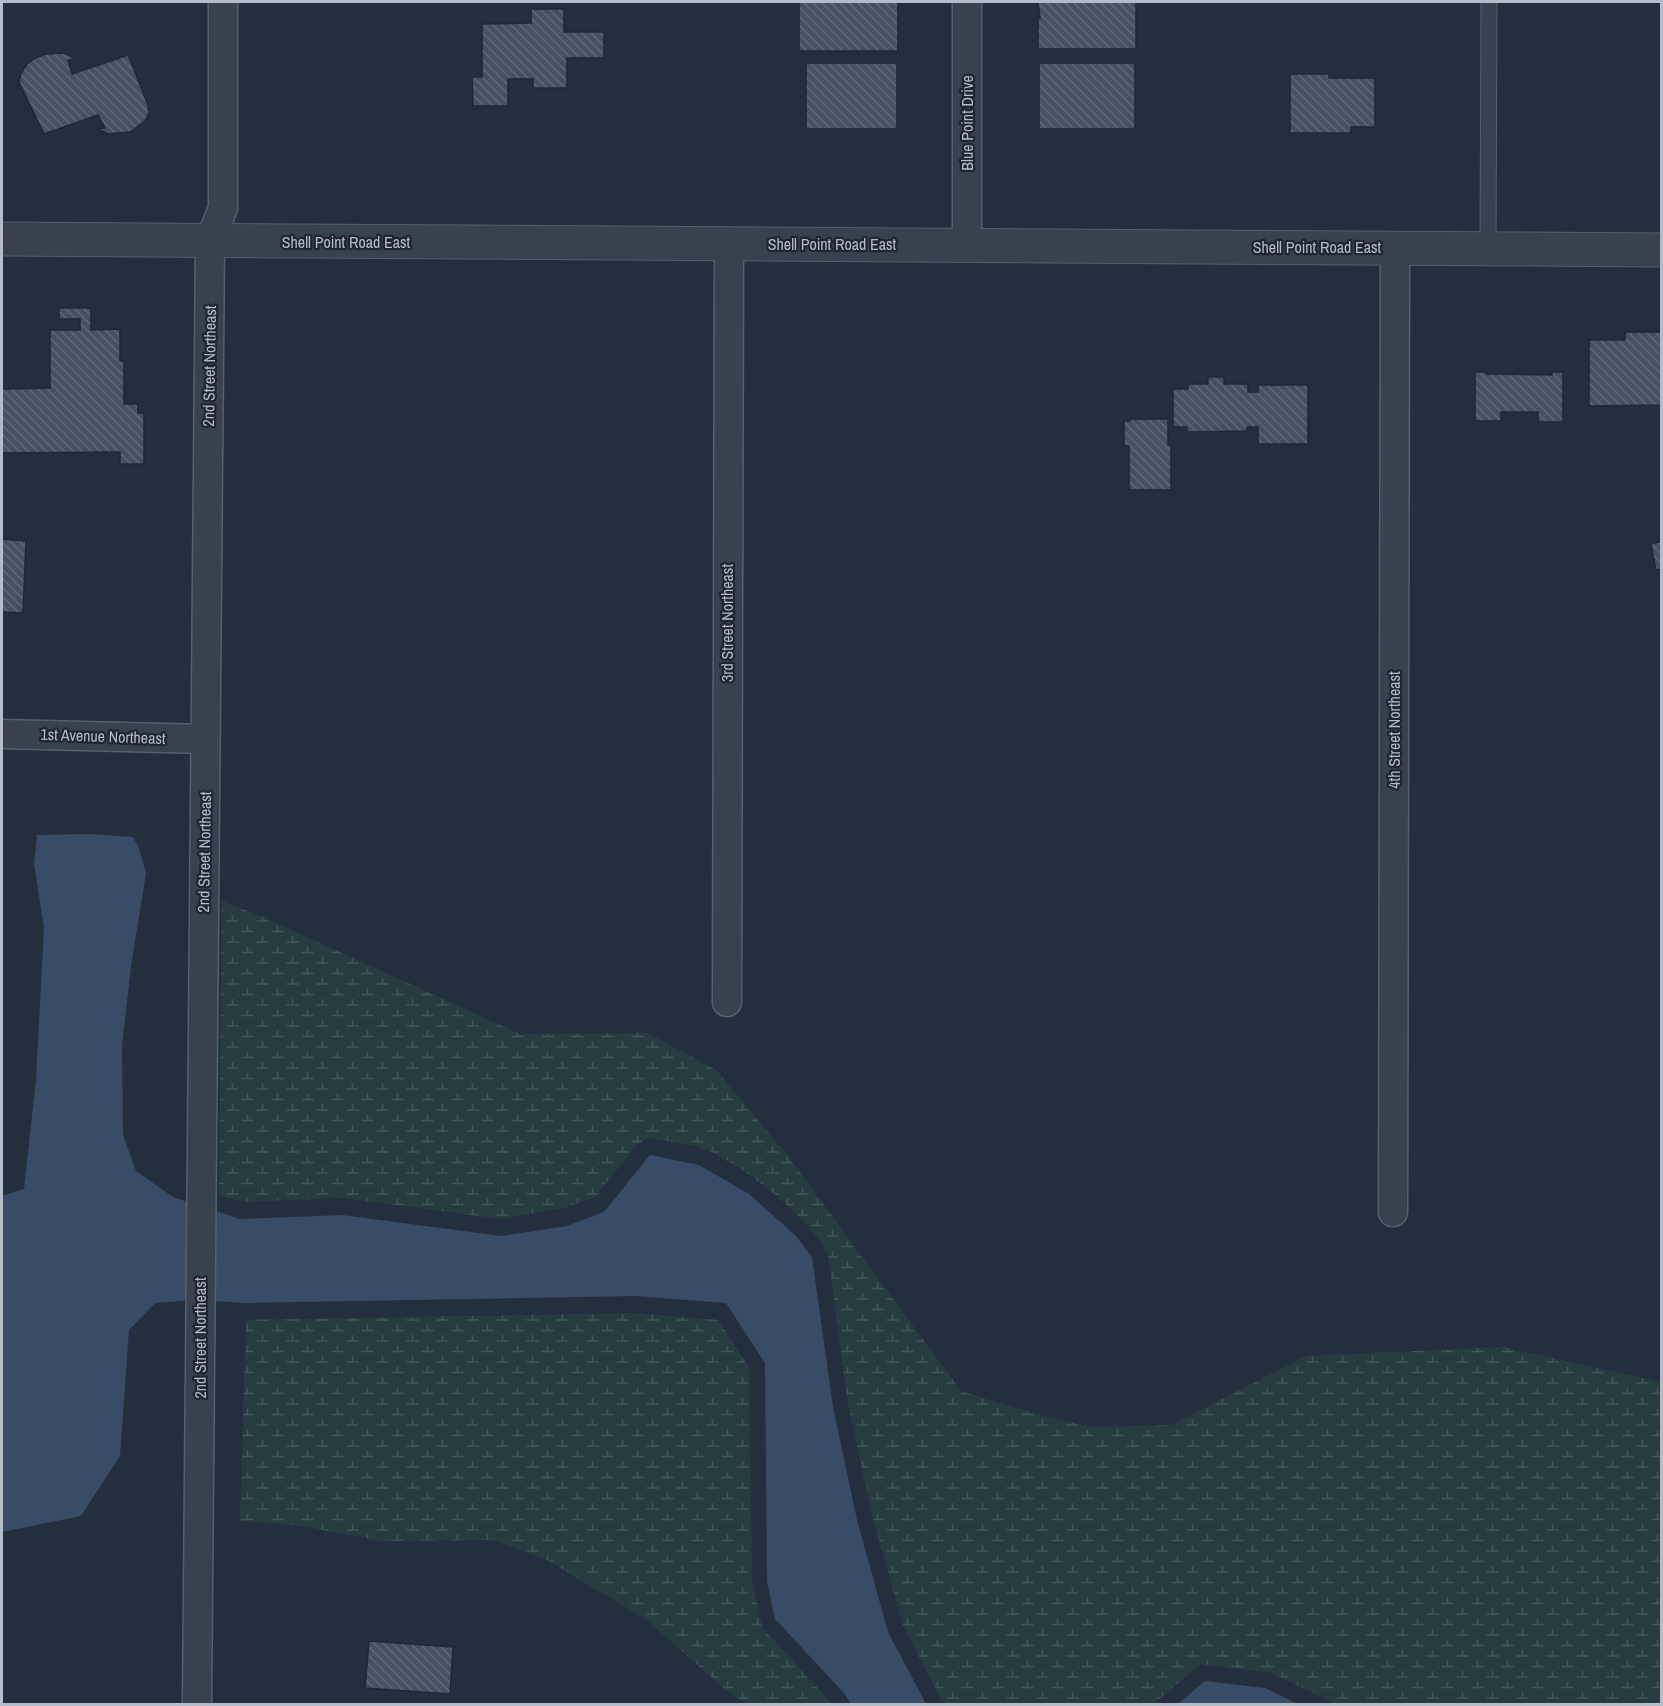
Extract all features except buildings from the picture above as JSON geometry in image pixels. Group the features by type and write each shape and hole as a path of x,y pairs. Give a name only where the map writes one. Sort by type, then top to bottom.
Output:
{"street":[{"name":"2nd Street Northeast","path":"197,1704 210,241 223,208 224,2"},
{"name":"Blue Point Drive","path":"967,2 967,244"},
{"name":"Shell Point Road East","path":"2,239 1662,250"},
{"name":"3rd Street Northeast","path":"727,1002 729,243"},
{"name":"4th Street Northeast","path":"1393,1212 1395,248"},
{"name":"1st Avenue Northeast","path":"2,734 205,739"}],"lane":[{"path":"1488,249 1489,2"}],"green space":[{"path":"222,901 263,917 520,1034 648,1033 716,1070 785,1152 961,1391 1029,1412 1089,1427 1172,1425 1306,1356 1502,1347 1661,1382 1661,1704 1335,1704 1272,1673 1201,1664 1153,1704 943,1704 903,1625 872,1515 848,1404 828,1255 807,1226 757,1180 722,1157 694,1146 652,1138 647,1138 638,1144 595,1197 564,1208 501,1219 344,1198 242,1202 219,1195"},
{"path":"636,1313 718,1320 749,1368 752,1581 762,1627 832,1704 748,1704 728,1692 647,1620 549,1561 493,1540 381,1541 302,1526 240,1521 246,1320"}],"water":[{"path":"90,834 133,837 139,848 146,873 131,966 122,1046 123,1135 136,1171 173,1197 240,1219 342,1215 501,1236 567,1226 604,1212 650,1155 699,1165 749,1194 796,1236 812,1257 833,1407 857,1520 888,1632 926,1704 851,1704 844,1693 775,1619 767,1581 765,1363 726,1303 636,1296 246,1303 195,1300 155,1303 129,1330 120,1456 81,1516 2,1532 2,1196 24,1189 36,1080 44,927 34,864 37,835"},
{"path":"1205,1681 1265,1688 1298,1704 1178,1704"}]}
